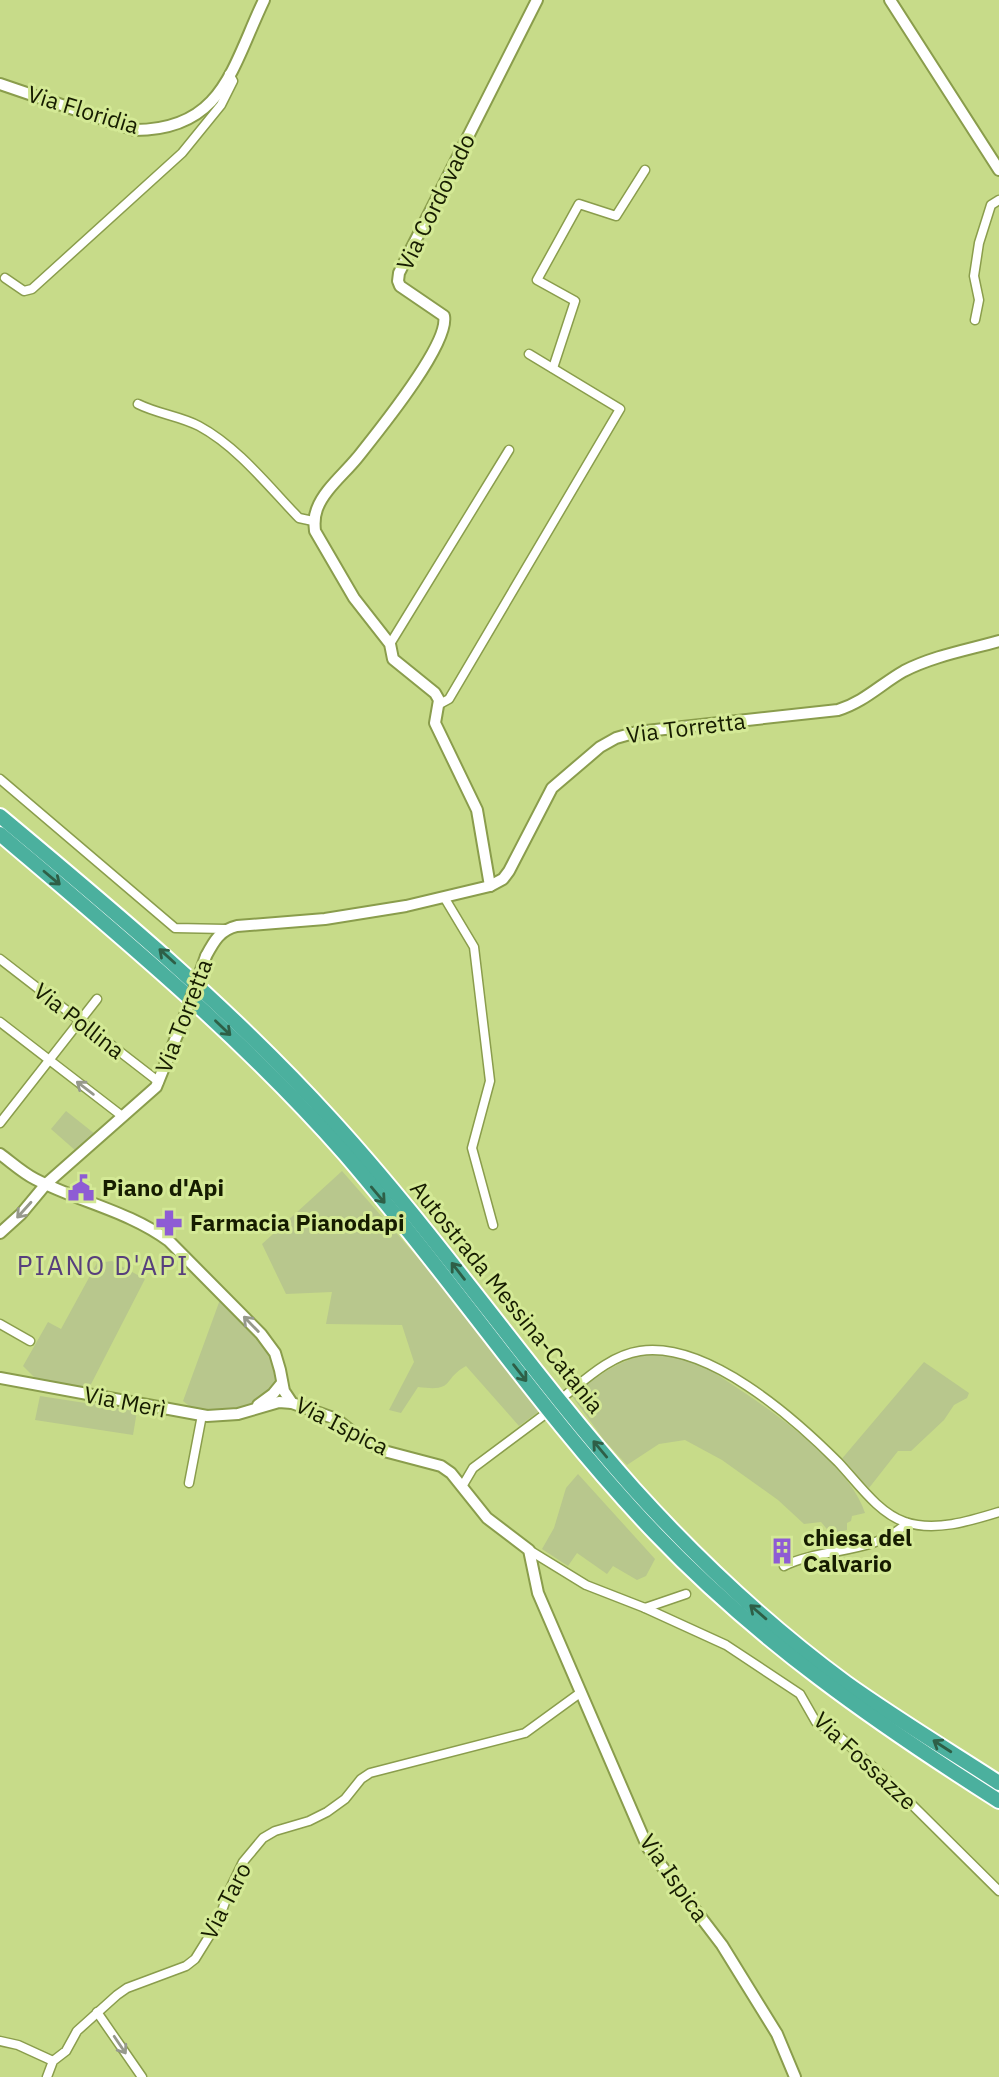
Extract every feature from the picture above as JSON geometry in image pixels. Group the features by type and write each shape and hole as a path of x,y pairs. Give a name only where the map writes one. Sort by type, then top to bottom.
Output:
{"highway":[{"name":"Autostrada Messina-Catania","path":"0,816 188,976 304,1089 408,1209 633,1488 706,1564 771,1623 847,1683 999,1783"},
{"name":"Autostrada Messina-Catania","path":"0,834 179,987 293,1098 345,1154 623,1499 697,1575 762,1634 838,1693 999,1801"}],"street":[{"name":"Via Floridia","path":"0,84 135,130 155,130 172,126 204,111 221,91 264,0"},
{"name":"Via Cordovado","path":"313,521 321,500 358,456 425,366 444,331 444,316 400,286 399,272 537,0"},
{"path":"890,0 999,170"},
{"path":"5,278 24,291 32,289 172,162 221,105 233,81 229,74"},
{"path":"553,368 575,301 537,281 579,204 616,216 645,170"},
{"path":"975,320 979,300 974,276 979,243 991,205 999,200"},
{"path":"438,705 449,699 620,409 529,354"},
{"path":"138,404 197,425 217,437 299,517 313,521 315,530 354,598 390,644 393,659 435,693 439,700 435,723 477,810 490,886"},
{"path":"390,644 509,450"},
{"name":"Via Torretta","path":"0,779 175,928 226,929 325,919 407,906 490,886 503,879 552,788 600,747 616,737 637,732 838,710 866,698 902,672 925,662 999,641"},
{"path":"444,897 474,947 490,1082 472,1148 493,1225"},
{"name":"Via Torretta","path":"0,1233 21,1214 46,1184 159,1082 206,956 214,940 226,929"},
{"name":"Via Pollina","path":"0,959 159,1082"},
{"path":"0,1123 97,999"},
{"path":"0,1022 121,1116"},
{"name":"Via Ispica","path":"0,1154 46,1184 131,1218 152,1228 169,1241 261,1334 275,1353 283,1387 292,1403 336,1419 360,1438 384,1451 441,1466 463,1485 487,1518 529,1550 586,1586 645,1608"},
{"path":"0,1324 30,1341"},
{"path":"567,1394 625,1354 656,1350 675,1351 713,1366 779,1410 810,1435 884,1509 907,1523 959,1524 999,1512"},
{"name":"Via Merì","path":"0,1378 202,1415 223,1416 268,1405"},
{"path":"268,1405 283,1387"},
{"path":"251,1410 283,1387"},
{"path":"268,1405 292,1403"},
{"path":"189,1483 202,1415"},
{"path":"451,1473 472,1468 544,1415"},
{"path":"463,1485 472,1468"},
{"path":"784,1566 800,1558 840,1552 873,1542 892,1534 907,1523"},
{"name":"Via Ispica","path":"529,1550 538,1593 648,1849 722,1945 777,2034 795,2077"},
{"path":"645,1608 686,1594"},
{"name":"Via Fossazze","path":"645,1608 726,1645 800,1694 816,1722 841,1738 882,1775 999,1891"},
{"name":"Via Taro","path":"47,2077 53,2062 66,2051 85,2022 127,1988 176,1970 195,1959 218,1922 243,1863 263,1838 327,1812 370,1773 525,1733 580,1693"},
{"path":"97,2012 142,2077"},
{"path":"0,2041 18,2045 53,2062"}],"green space":[{"path":"66,1111 95,1134 76,1151 51,1129"},
{"path":"342,1171 475,1323 541,1410 519,1426 466,1366 443,1386 418,1387 401,1413 389,1410 414,1362 402,1325 326,1324 332,1292 286,1294 262,1244"},
{"path":"112,1261 145,1279 87,1392 40,1383 23,1366 48,1322 61,1329 97,1263"},
{"path":"221,1297 258,1336 276,1370 277,1383 256,1401 241,1408 224,1411 201,1410 183,1401"},
{"path":"650,1354 698,1363 767,1408 826,1457 856,1494 865,1513 852,1516 847,1523 847,1530 831,1534 821,1522 804,1524 778,1500 722,1460 685,1440 659,1444 627,1465 604,1440 572,1396 618,1364"},
{"path":"924,1362 969,1393 967,1398 954,1405 944,1420 911,1451 898,1451 869,1488 840,1461"},
{"path":"40,1396 137,1411 133,1435 35,1420"},
{"path":"578,1474 655,1559 646,1576 637,1580 613,1566 607,1574 577,1553 568,1566 542,1549 554,1528 566,1488"}],"place":[{"name":"Piano d'Api","path":"81,1188"},
{"name":"Farmacia Pianodapi","path":"169,1223"},
{"name":"chiesa del Calvario","path":"782,1551"}],"district":[{"name":"PIANO D'API","path":"103,1266"}]}
